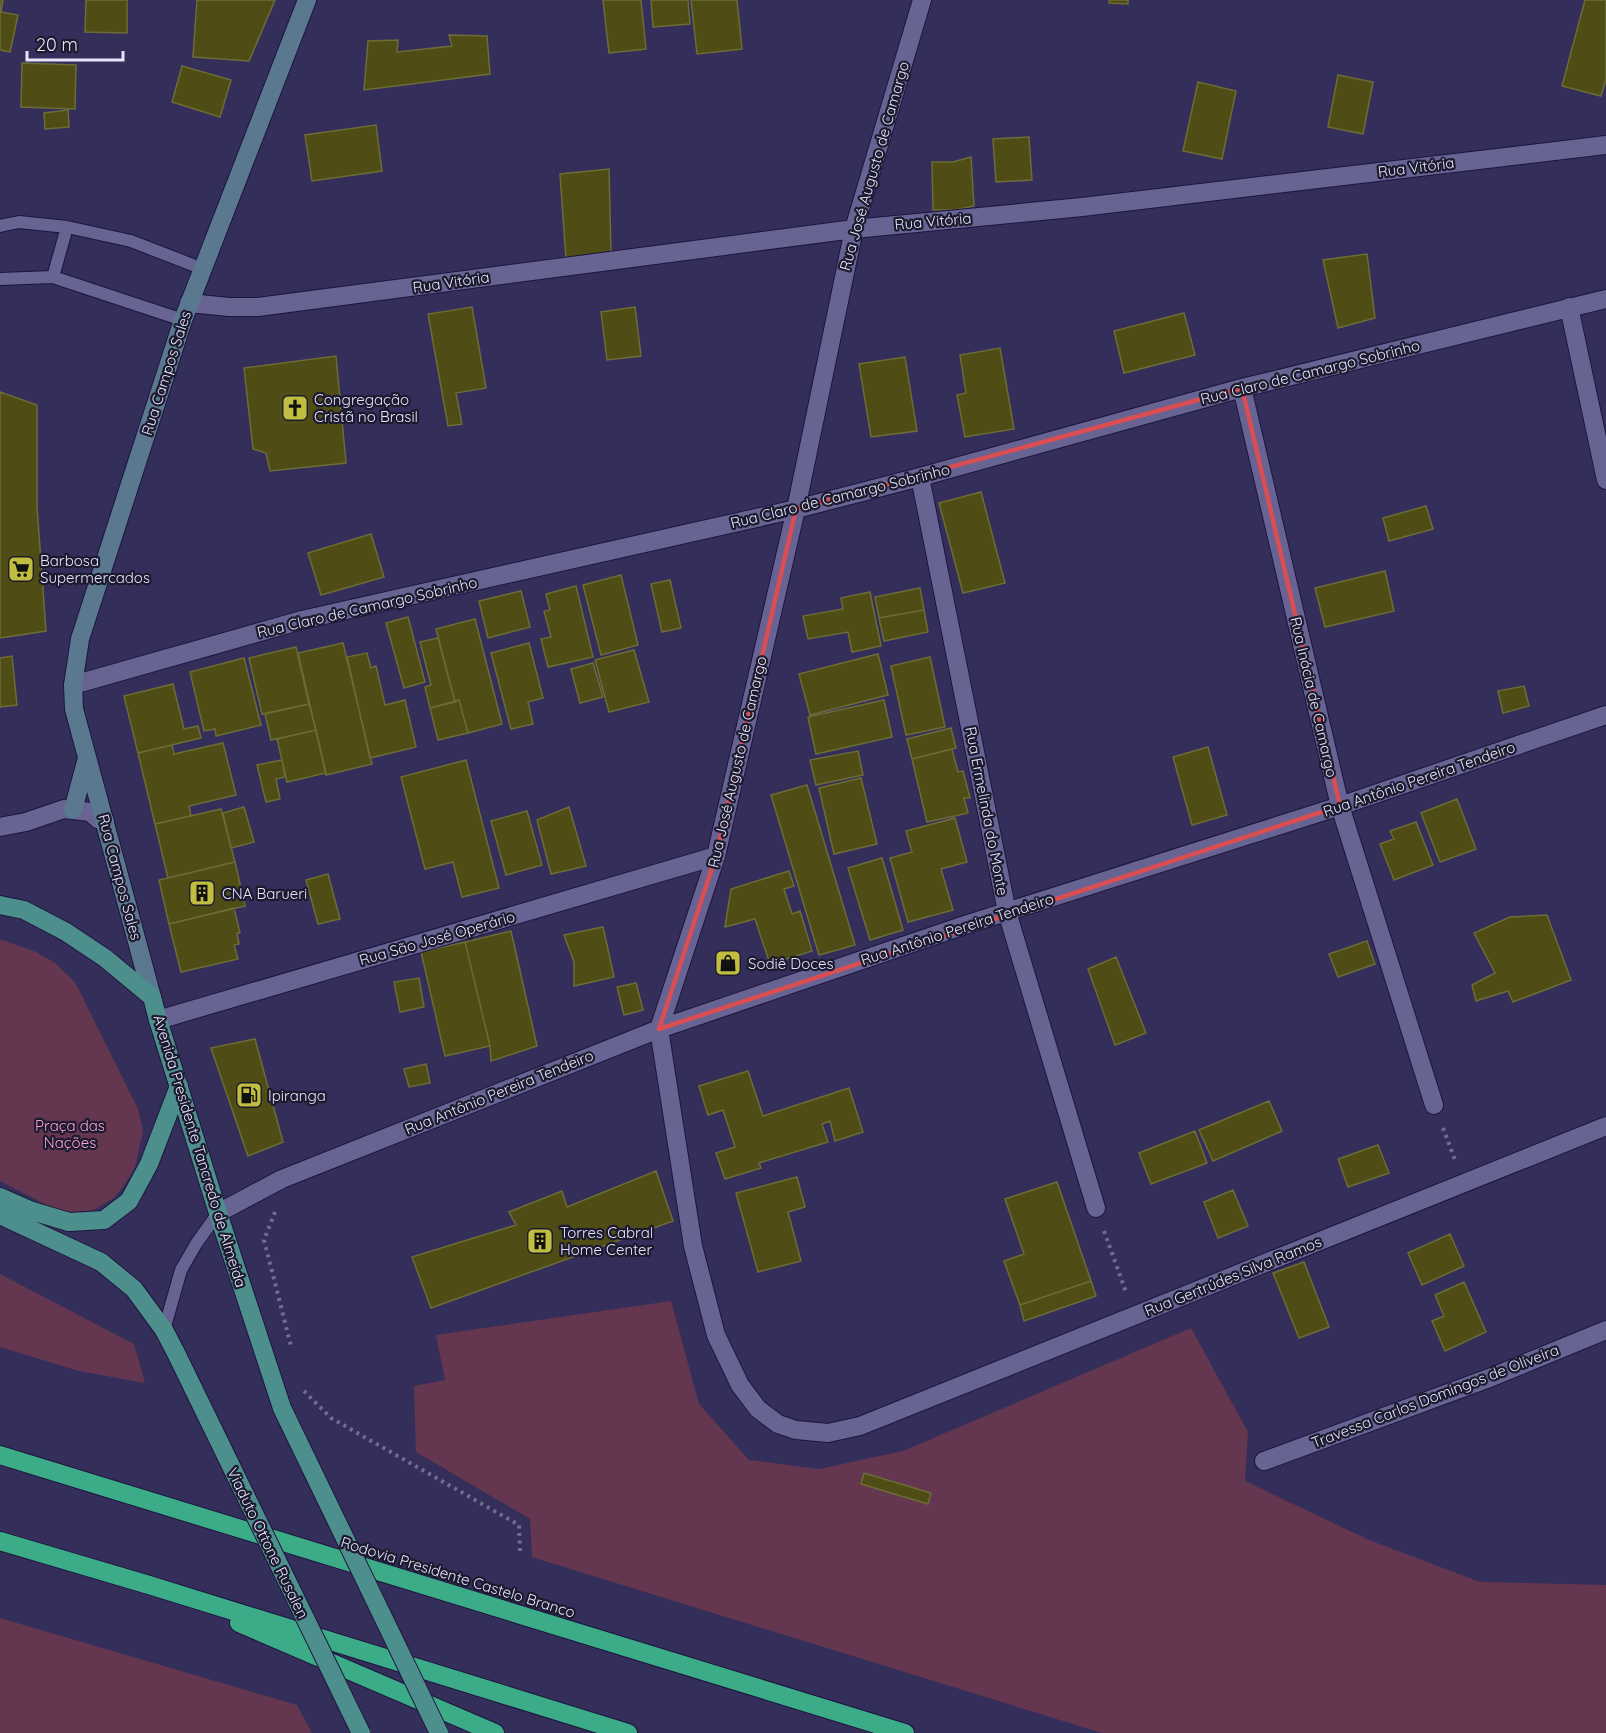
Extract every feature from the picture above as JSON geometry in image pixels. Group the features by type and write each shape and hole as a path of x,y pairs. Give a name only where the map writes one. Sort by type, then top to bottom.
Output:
{"highway":[{"name":"Rodovia Presidente Castelo Branco","path":"0,1455 905,1733"},
{"path":"0,1541 628,1733"},
{"path":"149,1585 495,1733"}],"main road":[{"name":"Avenida Presidente Tancredo de Almeida","path":"0,905 24,910 66,932 105,958 152,997 218,1213 282,1408 439,1733"},
{"path":"0,1197 32,1211 69,1222 104,1220 129,1201 149,1164 179,1086"},
{"path":"0,1215 101,1262 134,1289 164,1330"},
{"name":"Viaduto Ottone Rusalen","path":"164,1330 361,1733"}],"street":[{"name":"Rua Campos Sales","path":"152,997 74,709 73,685 80,639 186,311 307,0"},
{"name":"Rua José Augusto de Camargo","path":"860,1426 828,1433 796,1430 778,1424 758,1409 740,1385 716,1335 693,1246 659,1029 716,856 796,508 854,229 922,0"},
{"name":"Rua Vitória","path":"186,311 258,307 854,229 1082,207 1606,145"},
{"name":"Rua Claro de Camargo Sobrinho","path":"73,685 302,620 796,508 920,477 1242,388 1606,299"},
{"path":"1569,307 1606,480"},
{"name":"Rua Inácia de Camargo","path":"1242,388 1340,806 1434,1105"},
{"name":"Rua Ermelinda do Monte","path":"920,477 1007,912 1096,1208"},
{"name":"Rua Antônio Pereira Tendeiro","path":"218,1213 282,1179 659,1029 1007,912 1340,806 1606,715"},
{"name":"Rua Campos Sales","path":"73,810 87,757"},
{"path":"0,826 26,822 64,809 90,812 98,819 105,821"},
{"name":"Rua São José Operário","path":"158,1020 716,856"},
{"name":"Rua Gertrúdes Silva Ramos","path":"860,1426 1606,1126"},
{"name":"Travessa Carlos Domingos de Oliveira","path":"1264,1461 1492,1377 1606,1330"}],"lane":[{"path":"0,226 19,222 67,227 131,241 202,269"},
{"path":"53,277 67,227"},
{"path":"0,279 53,277 186,311"},
{"path":"164,1330 181,1270 218,1213"}],"path":[{"path":"1434,1105 1463,1183"},
{"path":"282,1179 277,1207 264,1240 294,1355"},
{"path":"1096,1208 1135,1316"},
{"path":"303,1390 332,1418 519,1525 520,1551"}],"highlighted area":[{"path":"1242,388 1340,806 659,1029 716,856 796,509"}],"green space":[{"name":"Praça das Nações","path":"0,939 36,952 55,963 75,982 138,1109 143,1131 135,1167 114,1198 87,1214 62,1213 0,1181"},
{"path":"0,1274 134,1344 145,1383 79,1371 0,1347"},
{"path":"671,1301 699,1404 749,1460 819,1469 903,1451 1191,1328 1248,1432 1245,1481 1369,1540 1480,1582 1606,1585 1606,1733 1102,1733 532,1557 530,1519 416,1452 414,1386 445,1380 436,1335"},
{"path":"0,1618 297,1705 312,1733 0,1733"}],"building":[{"path":"0,0 3,0 1,12 18,15 10,52 0,50"},
{"path":"86,0 127,0 127,33 85,32"},
{"path":"197,0 275,0 249,61 193,57"},
{"path":"603,0 641,0 646,49 609,53"},
{"path":"651,0 688,0 690,24 653,27"},
{"path":"691,0 737,0 742,49 697,54"},
{"path":"1109,0 1128,0 1128,4 1109,3"},
{"path":"1585,0 1606,0 1606,79 1601,96 1562,86"},
{"path":"449,35 487,36 490,74 364,90 368,41 398,40 397,52 452,46"},
{"path":"22,63 76,65 75,109 21,107"},
{"path":"182,66 231,80 220,117 172,102"},
{"path":"1338,75 1373,82 1363,134 1328,127"},
{"path":"1198,82 1236,91 1222,159 1183,151"},
{"path":"68,110 69,127 45,129 44,113"},
{"path":"376,125 382,171 312,181 305,135"},
{"path":"1029,137 1032,180 996,182 993,139"},
{"path":"971,157 974,206 955,210 933,210 932,162 953,162"},
{"path":"609,169 611,253 566,259 560,174"},
{"path":"1367,254 1375,318 1338,328 1323,260"},
{"path":"472,307 486,388 456,393 462,424 448,426 428,314"},
{"path":"635,307 641,356 607,360 601,312"},
{"path":"1184,313 1195,355 1124,373 1114,331"},
{"path":"1000,348 1014,429 965,437 957,395 966,393 960,355"},
{"name":"Congregação Cristã no Brasil","path":"336,356 346,463 270,471 266,453 253,449 244,368"},
{"path":"905,357 917,431 871,437 859,364"},
{"name":"Barbosa Supermercados","path":"0,392 37,405 37,507 46,631 0,638"},
{"path":"981,492 1005,583 963,593 939,503"},
{"path":"1426,506 1433,529 1389,541 1383,518"},
{"path":"371,534 384,577 321,595 308,553"},
{"path":"1385,571 1394,611 1325,627 1315,588"},
{"path":"621,575 638,645 601,655 583,585"},
{"path":"670,580 681,628 662,632 651,584"},
{"path":"576,586 593,657 548,667 541,639 551,637 544,611 550,610 546,594"},
{"path":"920,588 924,610 879,618 875,597"},
{"path":"521,591 530,627 488,638 479,601"},
{"path":"870,592 881,646 852,652 848,632 808,639 803,616 843,609 841,598"},
{"path":"924,610 928,632 884,641 879,618"},
{"path":"408,617 425,682 404,688 386,623"},
{"path":"475,619 502,724 468,733 459,700 455,702 436,629"},
{"path":"438,638 455,702 430,708 425,687 431,685 420,642"},
{"path":"343,643 372,764 326,775 298,653"},
{"path":"529,643 543,698 528,702 533,724 511,729 491,653"},
{"path":"296,647 309,704 262,714 249,658"},
{"path":"634,650 649,702 609,712 595,660"},
{"path":"367,653 371,668 376,666 385,705 405,700 416,747 370,758 347,657"},
{"path":"878,654 888,695 810,715 799,674"},
{"path":"12,656 17,705 0,707 0,658"},
{"path":"930,657 945,727 906,735 891,666"},
{"path":"244,658 261,725 216,736 215,729 204,731 190,672"},
{"path":"593,663 603,697 580,703 571,669"},
{"path":"173,684 184,729 198,726 201,738 138,753 124,696"},
{"path":"1524,686 1529,706 1503,713 1498,691"},
{"path":"459,700 468,733 438,740 430,708"},
{"path":"884,700 892,737 816,754 808,717"},
{"path":"309,704 316,730 271,740 265,714"},
{"path":"951,728 956,748 912,759 907,739"},
{"path":"316,730 326,773 287,782 277,739"},
{"path":"223,743 236,795 189,806 191,816 155,824 138,753 172,745 174,754"},
{"path":"1208,747 1227,815 1192,825 1173,757"},
{"path":"952,749 958,772 963,771 970,798 964,798 968,813 927,822 912,759"},
{"path":"858,751 863,775 816,785 810,760"},
{"path":"282,760 285,777 276,779 280,799 266,802 257,765"},
{"path":"466,760 499,888 462,897 453,862 425,869 401,777"},
{"path":"861,778 877,844 834,854 819,788"},
{"path":"807,785 855,945 819,955 771,795"},
{"path":"1457,799 1476,849 1440,862 1421,813"},
{"path":"244,807 254,842 231,848 223,813"},
{"path":"569,807 586,866 551,874 537,820"},
{"path":"221,809 235,862 168,878 155,824"},
{"path":"527,811 542,865 506,875 491,821"},
{"path":"955,818 967,862 941,869 953,910 908,922 890,858 912,852 906,831"},
{"path":"1416,822 1433,865 1394,880 1380,844 1394,839 1390,831"},
{"path":"882,858 903,930 870,940 848,868"},
{"name":"CNA Barueri","path":"235,862 245,906 169,924 159,880"},
{"path":"789,871 794,886 784,889 792,914 800,911 812,951 770,964 755,919 725,927 731,889"},
{"path":"328,874 340,919 318,924 306,880"},
{"path":"234,908 240,933 237,933 239,944 234,945 238,959 181,972 169,924"},
{"path":"1547,915 1571,980 1513,1002 1508,991 1476,1001 1472,985 1495,973 1474,933 1510,917"},
{"path":"603,927 614,977 574,986 574,962 564,935"},
{"path":"511,931 537,1046 491,1061 490,1046 465,942"},
{"path":"1367,941 1375,964 1338,977 1329,954"},
{"path":"465,942 490,1046 445,1056 421,952"},
{"path":"1116,957 1146,1033 1115,1045 1088,969"},
{"path":"419,978 424,1007 400,1012 394,982"},
{"path":"636,983 643,1010 624,1015 617,987"},
{"name":"Ipiranga","path":"255,1039 283,1142 248,1156 211,1048"},
{"path":"426,1064 430,1083 409,1087 404,1069"},
{"path":"748,1071 763,1116 849,1088 863,1132 835,1141 830,1121 822,1124 828,1142 759,1163 761,1168 725,1179 716,1153 735,1147 723,1110 708,1115 699,1086"},
{"path":"1269,1101 1282,1131 1213,1161 1199,1130"},
{"path":"1195,1131 1207,1163 1151,1184 1139,1153"},
{"path":"1378,1145 1389,1173 1348,1187 1338,1159"},
{"name":"Torres Cabral Home Center","path":"656,1171 673,1221 431,1308 412,1257 516,1225 509,1212 562,1191 567,1207"},
{"path":"797,1177 805,1207 788,1212 801,1261 758,1272 736,1193"},
{"path":"1057,1182 1091,1281 1020,1305 1004,1261 1024,1254 1005,1199"},
{"path":"1233,1190 1248,1226 1218,1238 1204,1202"},
{"path":"1450,1234 1464,1266 1422,1285 1408,1253"},
{"path":"1304,1262 1329,1327 1299,1338 1273,1273"},
{"path":"1091,1281 1096,1296 1024,1321 1020,1305"},
{"path":"1464,1282 1486,1332 1445,1351 1432,1321 1444,1316 1435,1295"},
{"path":"864,1473 931,1493 928,1504 861,1484"}],"place":[{"name":"Congregação Cristã no Brasil","path":"295,408"},
{"name":"Barbosa Supermercados","path":"21,569"},
{"name":"CNA Barueri","path":"202,893"},
{"name":"Sodiê Doces","path":"728,963"},
{"name":"Ipiranga","path":"249,1095"},
{"name":"Torres Cabral Home Center","path":"540,1241"}]}
